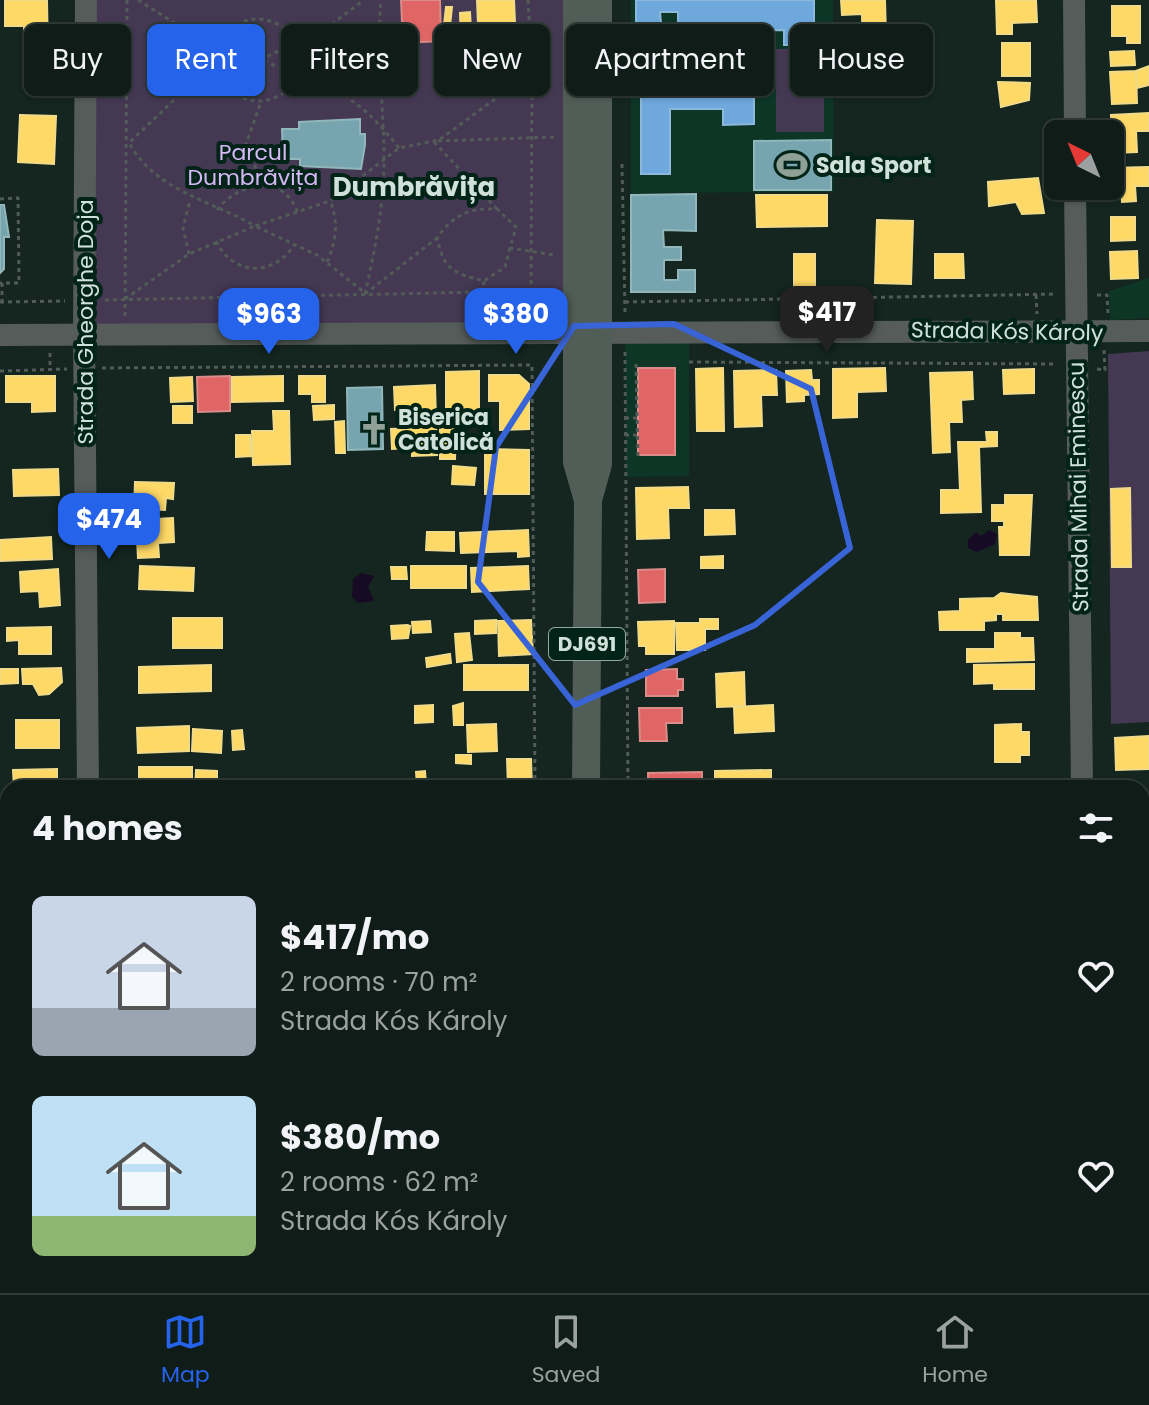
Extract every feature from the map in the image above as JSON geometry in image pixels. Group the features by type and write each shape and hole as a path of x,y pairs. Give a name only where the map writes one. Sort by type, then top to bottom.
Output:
{"main road":[{"name":"DJ691","path":"577,0 577,135 589,333"},
{"name":"DJ691","path":"586,780 588,500 577,462 589,333 598,0"}],"street":[{"name":"Strada Gheorghe Doja","path":"86,0 84,369 88,780"},
{"path":"1074,0 1075,120"},
{"name":"Strada Mihai Eminescu","path":"1075,200 1082,780"},
{"name":"Strada Kós Károly","path":"0,335 1149,331"}],"path":[{"path":"125,299 127,0"},
{"path":"138,0 174,24"},
{"path":"327,24 364,0"},
{"path":"365,294 377,238 384,162 377,42 381,0"},
{"path":"528,0 529,24"},
{"path":"244,24 254,19 277,21 281,25"},
{"path":"180,96 129,143 137,157 190,198 295,244 327,262 365,294"},
{"path":"240,96 261,103 281,96"},
{"path":"343,96 373,114 399,148"},
{"path":"434,141 498,96"},
{"path":"531,96 531,303"},
{"path":"261,103 246,144 262,183"},
{"path":"125,299 189,254 216,241 330,201 399,148 434,141 577,135"},
{"path":"125,299 482,292 484,281 505,267 516,227 434,141"},
{"path":"217,210 240,189 262,183 280,191 298,213"},
{"path":"0,199 18,198 19,283 1,283 1,302 84,301"},
{"path":"189,254 183,228 190,198"},
{"path":"327,262 333,248 336,218 330,201"},
{"path":"365,294 437,238 451,219 473,208 497,209"},
{"path":"437,238 442,260 459,275 484,281"},
{"path":"216,241 228,258 251,269 266,269 281,262 295,244"},
{"path":"510,248 532,254"},
{"path":"625,302 1107,295 1109,333"},
{"path":"689,362 1039,362 1077,366"},
{"path":"625,364 628,780"},
{"path":"636,364 638,460"},
{"path":"0,371 532,365 535,780"},
{"path":"625,418 637,418"},
{"path":"625,435 637,435"}],"highlighted area":[{"path":"674,324 811,389 850,548 755,625 575,705 478,582 496,447 574,326"}],"shaded area":[{"path":"631,0 833,0 833,24 790,24 790,96 834,96 834,192 631,193 631,96 774,96 774,24 631,24"},
{"path":"1149,278 1149,318 1110,320 1109,291"},
{"path":"689,342 689,476 626,477 625,343"},
{"path":"989,530 997,534 995,544 977,552 968,548 968,540 976,532 981,536"},
{"path":"361,573 374,576 368,587 374,601 358,603 352,597 353,579"}],"green space":[{"name":"Parcul Dumbrăvița","path":"86,0 572,0 572,24 566,24 566,96 572,96 571,303 561,316 545,322 84,334 85,96 131,96 131,24 86,24"},
{"path":"776,49 790,49 790,96 824,96 824,132 776,132"},
{"path":"1149,351 1149,722 1111,724 1108,354"}],"building: Homes":[{"path":"5,0 47,0 47,24 5,26"},
{"path":"477,0 514,0 515,24 478,24"},
{"path":"841,0 885,0 886,24 862,24 862,14 842,15"},
{"path":"996,0 1036,0 1037,22 1012,23 1012,34 997,34"},
{"path":"1112,6 1140,6 1140,43 1127,43 1127,36 1112,36"},
{"path":"446,7 452,7 450,24 444,24"},
{"path":"470,12 471,24 460,24 460,13"},
{"path":"1002,43 1030,43 1030,76 1002,76"},
{"path":"1134,51 1135,65 1111,66 1110,52"},
{"path":"1149,66 1149,85 1137,88 1136,71"},
{"path":"1136,71 1137,103 1112,104 1110,72"},
{"path":"998,82 1030,83 1029,100 1001,107"},
{"path":"1149,113 1149,131 1136,131 1137,152 1124,153 1124,120 1111,120 1111,115"},
{"path":"20,115 56,116 54,164 18,162"},
{"path":"1149,167 1149,186 1135,186 1136,201 1122,202 1124,168"},
{"path":"1038,178 1044,213 1022,214 1016,202 989,206 988,182"},
{"path":"756,195 827,195 827,226 757,227"},
{"path":"1111,217 1135,217 1135,240 1111,241"},
{"path":"877,220 913,221 911,284 875,283"},
{"path":"1137,251 1138,278 1111,279 1110,252"},
{"path":"794,254 815,254 815,287 794,287"},
{"path":"935,254 963,254 964,278 935,278"},
{"path":"723,368 724,431 697,431 696,369"},
{"path":"885,368 886,391 857,392 857,417 833,418 833,369"},
{"path":"1034,369 1034,393 1004,394 1003,370"},
{"path":"776,370 777,395 761,395 762,426 735,427 734,371"},
{"path":"811,370 812,380 819,380 819,394 804,395 804,401 787,402 786,371"},
{"path":"479,371 479,415 446,415 446,372"},
{"path":"972,372 973,399 961,400 962,422 949,422 950,452 933,453 930,373"},
{"path":"489,375 519,375 529,384 529,429 500,430 500,401 489,401"},
{"path":"6,376 55,376 55,411 32,412 32,402 6,402"},
{"path":"283,376 283,401 232,402 232,377"},
{"path":"299,376 325,376 325,402 312,402 312,394 299,394"},
{"path":"192,377 193,401 171,402 170,378"},
{"path":"435,385 437,455 412,456 412,448 392,449 391,429 417,428 416,409 395,410 394,387"},
{"path":"334,405 334,419 314,420 313,406"},
{"path":"173,406 192,406 192,423 173,423"},
{"path":"273,411 289,411 290,464 253,465 252,431 274,431"},
{"path":"344,421 345,453 336,453 335,422"},
{"path":"440,427 456,427 455,459 440,459"},
{"path":"986,432 997,432 997,446 979,447 981,512 941,513 941,490 960,490 958,442 987,442"},
{"path":"236,435 250,435 251,456 236,457"},
{"path":"485,449 529,450 529,494 485,494"},
{"path":"453,466 476,468 474,485 452,484"},
{"path":"58,469 59,495 14,496 13,470"},
{"path":"135,482 174,483 173,499 166,498 165,510 134,509"},
{"path":"688,487 689,508 668,508 669,538 637,539 636,488"},
{"path":"1130,488 1131,567 1112,567 1111,489"},
{"path":"1005,495 1032,495 1029,555 1000,555 999,527 1004,527 1004,521 992,521 992,505 1005,505"},
{"path":"705,510 734,510 735,534 705,535"},
{"path":"173,518 174,542 158,543 159,557 138,558 136,520"},
{"path":"528,530 529,556 518,557 518,551 461,553 460,533"},
{"path":"427,532 454,532 454,551 426,550"},
{"path":"51,537 52,559 0,561 0,540"},
{"path":"723,556 723,568 701,568 701,557"},
{"path":"140,566 194,568 193,591 139,589"},
{"path":"411,566 466,566 466,588 411,588"},
{"path":"528,566 529,589 472,592 471,568"},
{"path":"391,567 406,567 407,579 392,579"},
{"path":"58,569 60,605 40,607 39,591 21,592 20,572"},
{"path":"1001,593 1037,597 1038,620 1003,620 1003,614 996,614 996,620 984,621 984,630 940,630 939,612 960,611 960,599 994,598"},
{"path":"173,618 222,618 222,648 173,648"},
{"path":"700,619 718,619 718,629 705,629 705,650 677,650 676,623 700,623"},
{"path":"496,620 496,633 475,634 475,621"},
{"path":"531,620 533,654 499,656 498,621"},
{"path":"430,621 431,632 413,633 412,622"},
{"path":"674,621 674,654 646,654 646,646 639,646 638,622"},
{"path":"391,626 410,626 408,638 392,639"},
{"path":"51,627 51,654 19,654 19,640 7,641 7,628"},
{"path":"469,633 472,660 457,662 455,634"},
{"path":"995,633 1020,633 1020,638 1033,638 1034,660 967,662 967,649 995,649"},
{"path":"450,654 451,663 427,667 426,658"},
{"path":"1034,664 1034,689 994,689 994,683 974,684 974,665"},
{"path":"211,665 211,691 139,693 139,667"},
{"path":"464,665 528,665 528,690 464,690"},
{"path":"61,668 62,682 49,694 39,695 33,684 23,684 22,669"},
{"path":"0,669 18,669 18,683 0,684"},
{"path":"744,672 745,706 717,707 716,674"},
{"path":"463,703 463,725 454,725 453,706"},
{"path":"433,705 433,722 415,723 415,706"},
{"path":"773,705 774,731 735,733 734,707"},
{"path":"16,720 59,720 59,748 16,748"},
{"path":"496,724 497,751 468,752 467,725"},
{"path":"1021,724 1021,732 1029,732 1029,755 1020,755 1020,762 995,762 995,725"},
{"path":"189,726 189,751 138,753 137,728"},
{"path":"193,729 222,731 221,753 192,751"},
{"path":"242,730 244,749 233,750 232,731"},
{"path":"1149,736 1149,769 1116,770 1115,738"},
{"path":"456,755 471,755 471,764 456,763"},
{"path":"507,759 531,759 532,780 508,780"},
{"path":"139,767 192,767 192,780 139,780"},
{"path":"57,769 57,780 14,780 13,770"},
{"path":"196,770 217,771 217,780 195,780"},
{"path":"771,770 771,780 715,780 715,771"},
{"path":"425,771 426,780 417,780 416,772"}],"building: Shops":[{"path":"401,0 440,0 441,24 434,24 434,41 418,42 418,24 402,24"},
{"path":"490,295 527,295 525,316 488,315"},
{"path":"638,368 675,368 675,455 638,455"},
{"path":"230,376 230,411 198,412 197,377"},
{"path":"665,569 665,602 639,603 638,570"},
{"path":"677,669 677,679 683,679 683,690 678,690 678,696 646,696 646,670"},
{"path":"639,708 682,708 682,723 666,723 667,741 640,741"},
{"path":"702,772 702,780 648,780 648,773"}],"building: Schools":[{"path":"636,0 814,0 814,24 790,24 790,45 784,45 784,30 774,30 774,24 678,24 678,12 660,12 661,23 636,23"},
{"path":"641,96 754,96 754,124 723,125 723,109 670,109 670,174 641,174"}],"building: Public":[{"path":"360,119 360,134 365,134 361,169 300,166 300,159 283,159 282,129 299,129 299,122"},
{"name":"Sala Sport","path":"831,140 831,190 754,190 754,141"},
{"path":"696,194 696,231 663,230 664,247 681,247 681,260 664,260 664,280 678,280 678,270 695,270 695,292 631,292 631,195"},
{"path":"0,205 4,205 9,237 4,237 4,269 0,273"},
{"path":"382,387 383,449 348,450 347,388"}],"place":[{"name":"Sala Sport","path":"792,165"},
{"name":"Biserica Catolică","path":"374,430"}],"district":[{"name":"Dumbrăvița","path":"414,187"}]}
